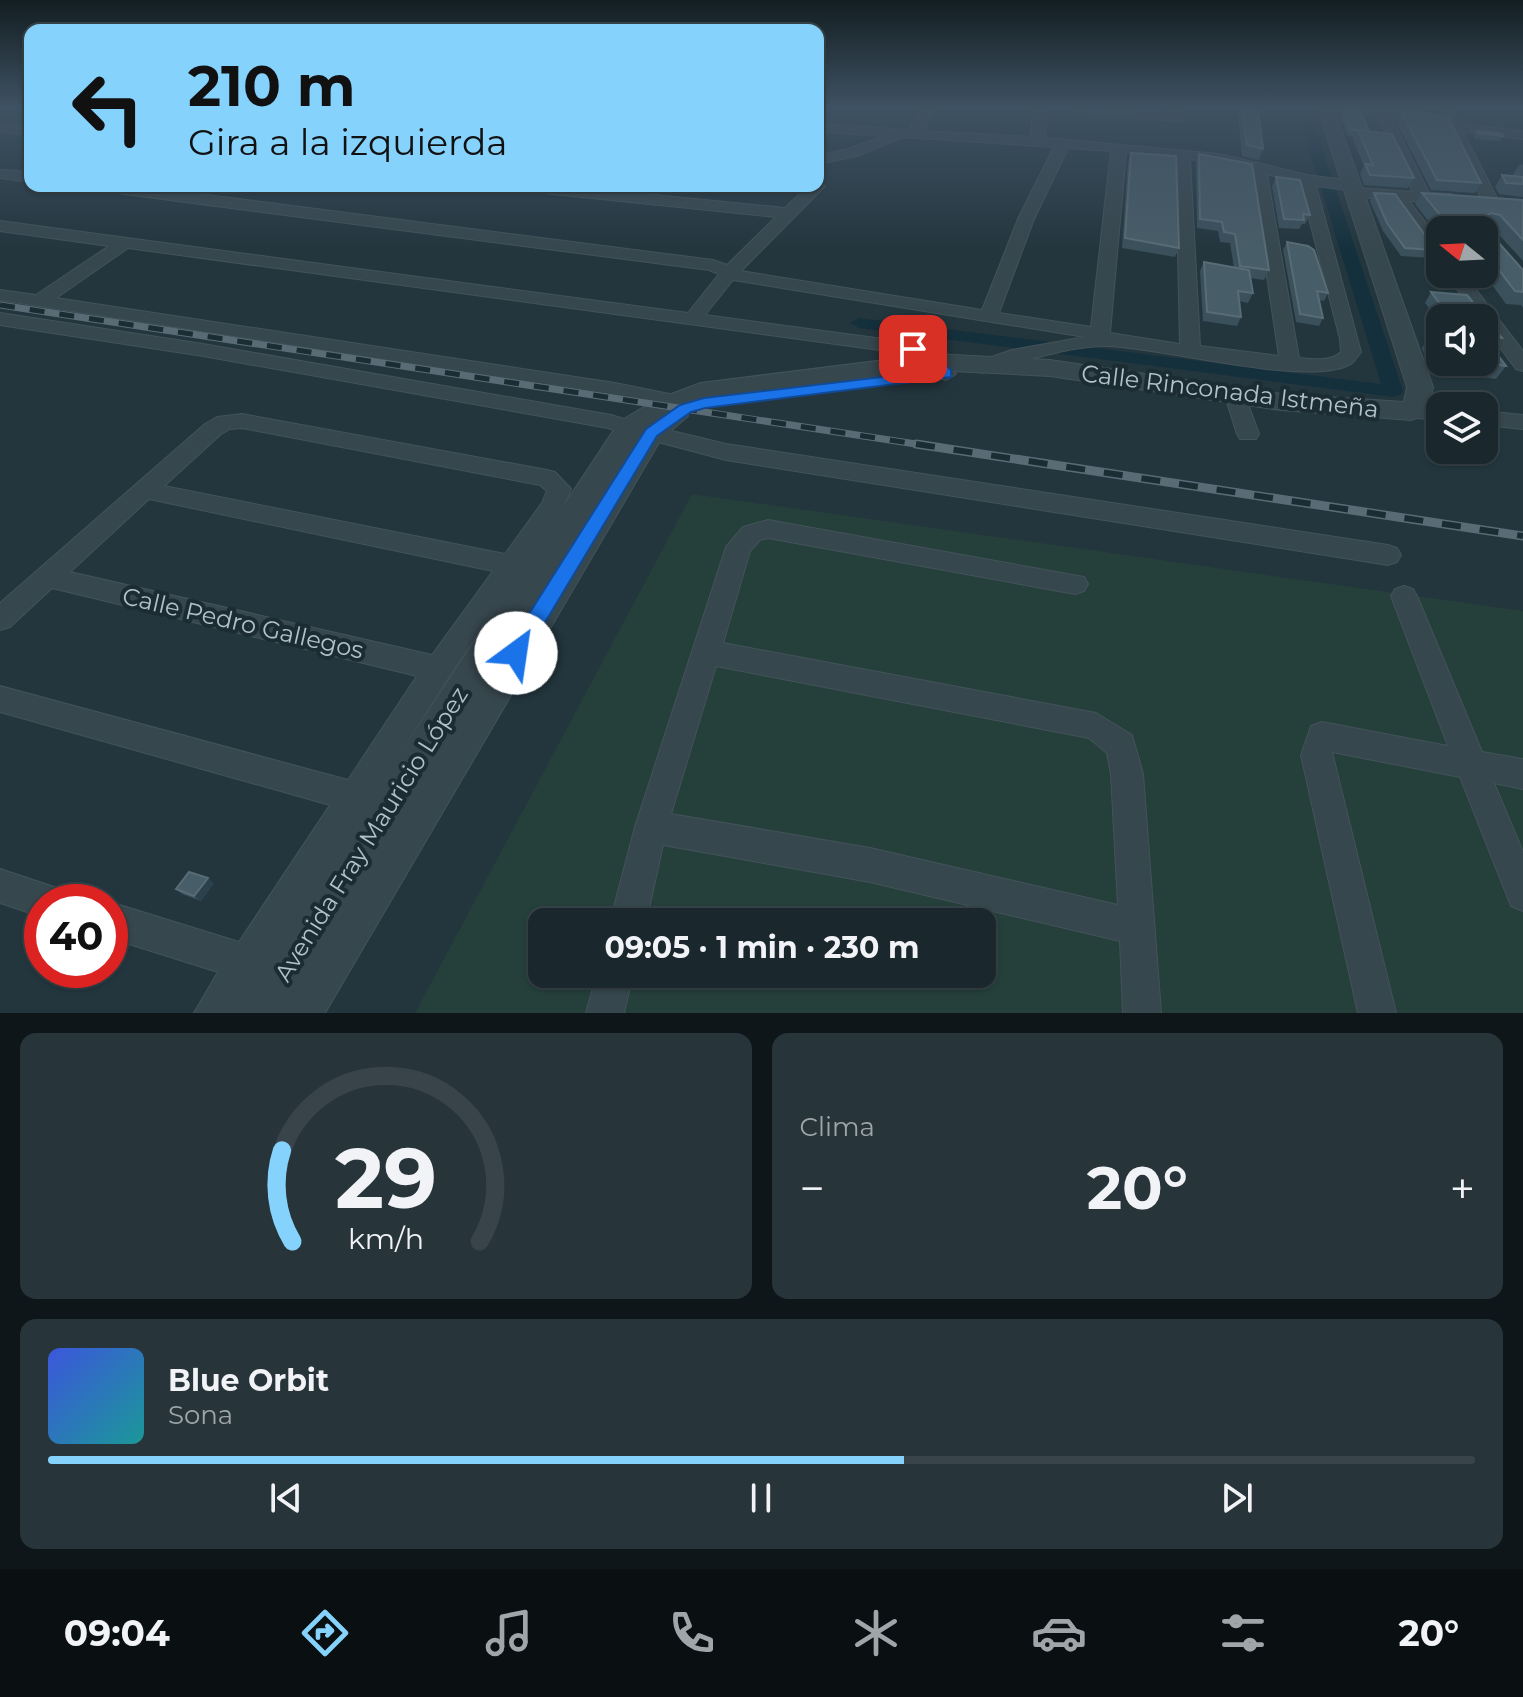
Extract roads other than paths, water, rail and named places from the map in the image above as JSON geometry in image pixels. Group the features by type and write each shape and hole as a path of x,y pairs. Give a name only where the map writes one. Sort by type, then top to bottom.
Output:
{"street":[{"path":"988,318 1026,219 1057,156"},
{"path":"1097,339 1118,156"},
{"path":"1183,156 1190,349"},
{"path":"1203,156 1397,195 1474,203 1512,203"},
{"name":"Calle Rinconada Istmeña","path":"958,367 1062,369 1346,408 1411,411 1417,403 1420,387 1347,187 1339,156"},
{"path":"1403,156 1423,197"},
{"path":"1460,156 1474,203"},
{"path":"1258,167 1290,364"},
{"path":"0,174 24,176"},
{"path":"179,192 713,265 729,273 1097,339 1290,364 1328,365 1345,360 1351,352 1312,180"},
{"path":"581,192 792,214"},
{"path":"692,320 729,273 812,192"},
{"path":"1397,195 1426,234"},
{"path":"0,226 913,349 958,367 1097,339"},
{"path":"39,301 126,242"},
{"path":"1465,288 1523,365"},
{"path":"0,295 687,403"},
{"path":"0,319 203,350 611,422 726,452 1388,555"},
{"name":"Avenida Fray Mauricio López","path":"257,1013 640,430 685,409 687,403 958,367"},
{"path":"1234,393 1248,434"},
{"path":"1411,411 1426,413"},
{"path":"1498,419 1523,422"},
{"path":"0,619 213,429 225,422 242,421 547,478 559,489 553,506 438,669 213,1013"},
{"name":"Avenida Fray Mauricio López","path":"298,1013 640,430"},
{"path":"145,490 510,565"},
{"path":"631,908 651,827 739,547 752,533 768,529 1075,584"},
{"name":"Calle Pedro Gallegos","path":"48,577 438,669"},
{"path":"1404,596 1523,894"},
{"path":"706,652 1096,726 1121,745 1127,774 1142,1013"},
{"path":"0,699 355,797"},
{"path":"1377,1013 1316,755 1322,736 1523,774"},
{"path":"651,827 870,865 1135,927"},
{"path":"0,886 24,894"},
{"path":"128,926 245,962"},
{"path":"605,1013 611,988"}],"waterway":[{"path":"859,323 1393,391 1318,156"}],"railway":[{"path":"0,305 929,446"},
{"path":"916,444 1523,536"}]}
